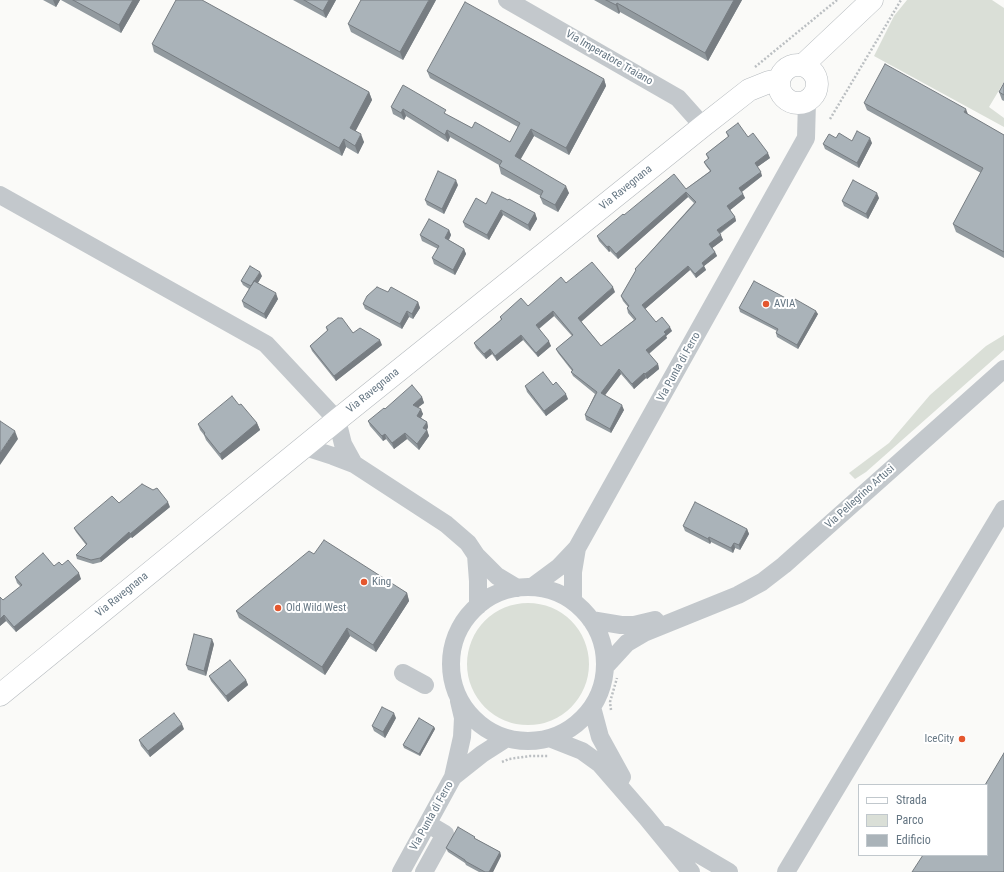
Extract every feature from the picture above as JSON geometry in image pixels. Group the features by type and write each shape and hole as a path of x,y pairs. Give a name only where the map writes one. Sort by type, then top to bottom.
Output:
{"main road":[{"path":"809,69 867,4"},
{"path":"797,64 809,69 817,79 816,92 790,94 781,74 785,70 797,64"},
{"name":"Via Ravegnana","path":"0,695 337,420 749,90 768,82 790,94"}],"street":[{"name":"Via Imperatore Traiano","path":"507,0 678,98 703,126"},
{"name":"Via Punta di Ferro","path":"573,601 573,572 577,548 806,138 790,94"},
{"path":"0,195 266,344 337,420 343,444 354,464"},
{"name":"Via Pellegrino Artusi","path":"705,608 738,595 762,582 784,566 1004,369"},
{"path":"305,447 354,464 446,524 468,543 476,554 498,576 524,588 554,592 573,601 591,620 598,632 612,670"},
{"path":"786,872 1004,509"},
{"path":"453,777 463,718 459,698 453,680 451,662 456,636 468,616 478,606 501,592 524,588 559,567 577,548"},
{"path":"476,554 478,606"},
{"path":"591,620 609,624 634,625 705,608"},
{"path":"459,698 466,710 475,720 490,731 507,738 527,741 549,738 563,733 583,718 592,708 602,684 612,670 627,643 644,633 705,608"},
{"path":"403,673 426,685"},
{"path":"592,708 600,737 611,759 651,823 729,872"},
{"name":"Via Punta di Ferro","path":"401,872 453,777 482,754 507,738"},
{"path":"549,738 582,751 600,764 651,823 690,872"},
{"path":"424,872 445,834 428,824"}],"path":[{"path":"830,118 901,0"},
{"path":"611,714 610,702 616,680 612,670"},
{"path":"499,763 509,759 530,756 548,756 555,758"}],"green space":[{"path":"907,0 992,0 1004,8 1004,82 989,107 1004,118 1004,127 874,56 894,16"},
{"path":"1004,335 1004,350 866,472 855,479 849,473 889,443 930,395 986,346"},
{"path":"528,603 551,608 571,621 584,641 589,664 584,687 571,707 551,720 528,725 505,720 485,707 472,687 467,664 472,641 485,621 505,608"}],"building":[{"path":"73,0 133,0 119,25"},
{"path":"176,0 202,0 369,92 350,128 361,134 355,146 344,139 339,148 152,44"},
{"path":"304,0 329,0 323,11"},
{"path":"361,0 429,0 400,52 348,24"},
{"path":"606,0 734,0 705,53 617,3 616,5"},
{"path":"465,2 604,79 566,148 531,129 515,156 566,186 555,205 540,197 543,191 499,166 502,161 447,130 445,135 403,109 401,113 391,107 403,85 446,110 444,113 472,128 475,122 510,142 520,123 427,71"},
{"path":"885,64 966,109 964,112 1004,135 1004,252 953,224 983,168 864,103"},
{"path":"1004,83 1004,95 999,92"},
{"path":"738,123 748,137 753,133 768,153 755,163 761,172 739,188 743,194 727,206 735,217 717,230 721,235 709,244 715,252 702,263 704,266 695,274 688,266 642,305 656,322 662,317 670,327 664,332 666,334 646,350 658,364 645,374 644,373 632,384 619,369 601,393 622,405 610,429 585,415 597,392 571,372 573,370 556,349 573,335 553,311 536,325 549,341 536,353 521,335 495,356 490,349 484,354 474,343 502,319 500,317 521,298 528,306 561,277 566,283 592,262 613,287 578,318 601,346 636,319 627,308 629,306 621,296 636,270 635,269 696,202 686,192 616,254 597,236 674,174 686,189 711,171 704,162 709,158 706,154 729,136 726,132"},
{"path":"857,131 870,138 857,163 823,144 829,134 836,138 839,133 852,141"},
{"path":"438,171 456,180 442,209 425,200"},
{"path":"853,180 877,193 866,214 842,201"},
{"path":"492,192 535,213 528,225 501,210 487,235 463,222 476,198 486,204"},
{"path":"429,219 449,230 445,238 464,249 453,270 432,258 439,246 420,235"},
{"path":"250,266 260,272 251,286 241,281"},
{"path":"254,281 276,293 264,314 242,301"},
{"path":"754,281 793,302 795,299 816,311 797,345 776,333 778,329 739,308"},
{"path":"377,287 388,292 391,287 418,302 412,314 407,311 400,324 363,304 367,296"},
{"path":"338,318 342,318 353,333 360,328 380,340 334,376 310,346 328,330 326,327"},
{"path":"543,372 553,385 556,382 566,394 544,411 525,386"},
{"path":"412,385 422,397 413,405 421,409 417,416 427,422 423,428 427,430 417,444 405,433 392,443 385,434 382,436 368,421 384,408 385,409"},
{"path":"232,396 257,423 220,454 198,424"},
{"path":"0,421 15,431 0,453"},
{"path":"142,484 153,490 157,488 168,502 130,534 129,532 100,558 91,560 76,555 87,544 74,528 112,496 119,503"},
{"path":"695,502 747,529 739,545 734,543 731,548 709,537 708,539 683,526"},
{"path":"324,540 407,593 373,645 347,628 322,667 236,611 309,551 314,554"},
{"path":"43,553 54,566 59,562 62,565 68,560 79,573 14,627 4,615 0,619 0,597 3,600 22,585 15,577"},
{"path":"194,634 212,639 204,671 186,665"},
{"path":"230,660 246,680 226,696 209,676"},
{"path":"382,707 394,713 383,732 372,726"},
{"path":"174,713 182,724 148,751 139,740"},
{"path":"419,718 434,727 419,754 403,745"},
{"path":"1004,753 1004,872 912,872 922,856 988,856 988,784 986,784"},
{"path":"458,827 475,837 474,838 500,852 489,872 485,872 465,861 446,848"}],"place":[{"name":"AVIA","path":"766,304"},
{"name":"King","path":"364,582"},
{"name":"Old Wild West","path":"278,608"},
{"name":"IceCity","path":"962,739"}]}
